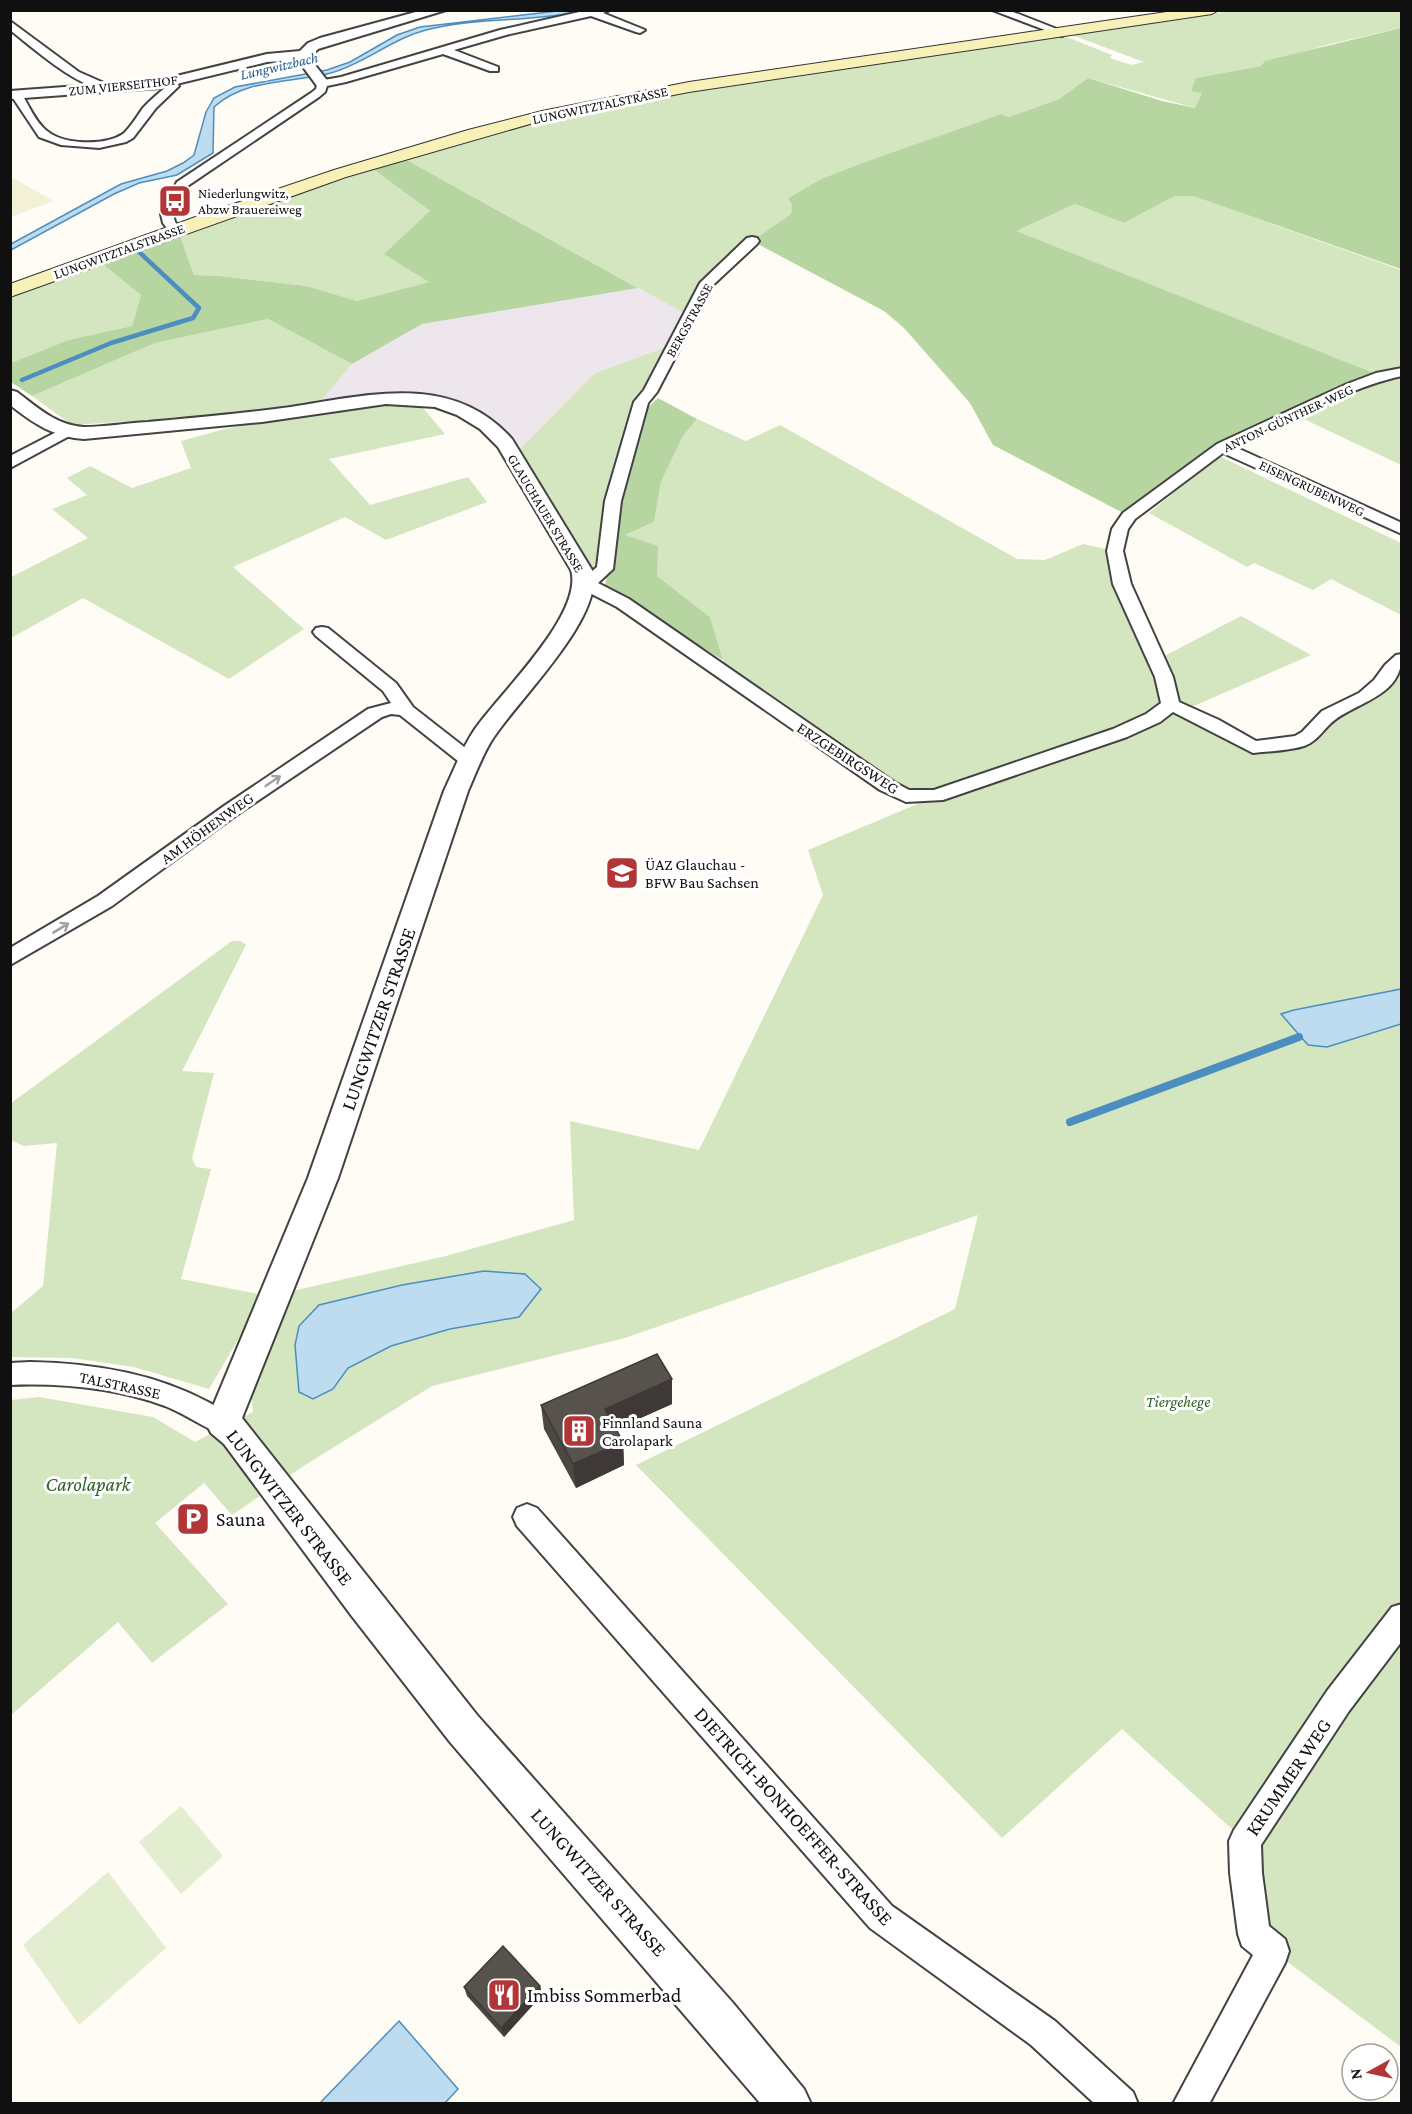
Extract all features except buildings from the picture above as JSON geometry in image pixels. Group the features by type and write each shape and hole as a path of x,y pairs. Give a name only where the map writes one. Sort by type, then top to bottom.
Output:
{"main road":[{"name":"LUNGWITZTALSTRASSE","path":"10,291 176,230 439,144 569,110 718,82 1212,10"}],"street":[{"path":"176,230 169,223 166,214 181,185 321,90 314,71 313,46 440,10"},
{"path":"314,71 342,80 504,32 605,10"},
{"path":"997,10 1062,33"},
{"path":"592,13 639,30"},
{"path":"10,24 75,74 107,87"},
{"path":"443,50 494,69"},
{"name":"ZUM VIERSEITHOF","path":"14,95 133,87 170,82 267,58 314,71"},
{"path":"14,95 46,136 68,143 97,145 115,142 128,136 150,107 173,86 170,82"},
{"name":"BERGSTRASSE","path":"585,584 605,568 613,501 641,409 641,402 650,392 707,283 752,242"},
{"name":"ANTON-GÜNTHER-WEG","path":"1171,705 1164,678 1122,584 1115,551 1120,529 1129,516 1222,447 1352,387 1381,376 1401,372"},
{"name":"GLAUCHAUER STRASSE","path":"10,396 53,427 90,433 219,421 383,398 412,397 442,402 466,412 488,426 513,456 545,512 583,570 585,584 576,610 482,735 470,762"},
{"path":"10,463 68,431"},
{"name":"EISENGRUBENWEG","path":"1222,447 1401,530"},
{"name":"ERZGEBIRGSWEG","path":"585,584 622,603 887,786 906,795 936,796 1120,733 1153,718 1171,705"},
{"path":"322,632 390,687 406,711 470,762"},
{"path":"1171,705 1209,721 1253,747 1300,741 1309,736 1329,715 1365,697 1381,684 1390,669 1401,659"},
{"name":"AM HÖHENWEG","path":"10,958 105,901 231,810 375,713 390,708 406,711"},
{"name":"LUNGWITZER STRASSE","path":"470,762 456,791 323,1178 223,1423 236,1434 398,1647 498,1768 670,1962 789,2103"},
{"name":"TALSTRASSE","path":"10,1374 30,1372 82,1376 132,1386 171,1397 223,1423"},
{"name":"DIETRICH-BONHOEFFER-STRASSE","path":"526,1517 881,1917 1043,2034 1121,2103"},
{"name":"KRUMMER WEG","path":"1190,2103 1272,1951 1254,1934 1246,1873 1245,1841 1338,1701 1401,1617"}],"shaded area":[{"path":"11,177 54,201 11,217"},
{"path":"638,288 689,316 674,344 595,373 513,456 488,426 412,397 315,407 352,364 422,324"}],"green space":[{"path":"1231,11 1401,11 1401,28 1326,45 1261,66 1196,78 1202,93 1195,108 1088,78 1059,99 1009,117 1001,114 821,179 788,198 792,205 791,214 752,241 707,283 689,316 405,159 513,128 595,108 680,92 1058,36 1112,55 1110,58 1131,65 1144,62 1072,35"},
{"path":"1401,28 1401,269 1193,196 1175,196 1124,223 1075,204 1016,231 1381,376 1222,447 1129,516 993,445 970,403 904,328 884,311 752,241 791,214 792,205 788,198 821,179 1001,114 1009,117 1059,99 1088,78 1162,101 1195,108 1202,93 1191,91 1196,78 1261,66 1265,61"},
{"path":"275,60 295,63 300,69 256,77 232,70"},
{"path":"405,159 638,288 422,324 352,364 268,319 155,343 32,396 11,382 11,363 68,340 132,326 141,295 100,262 179,233 194,275 307,286 357,301 429,282 384,254 430,211 373,169"},
{"path":"373,169 430,211 430,282 357,301 307,286 194,275 179,233"},
{"path":"1184,194 1401,270 1401,465 1293,414 1015,231 1075,204 1124,223 1175,196"},
{"path":"100,262 141,295 132,326 68,340 11,363 11,297"},
{"path":"268,319 352,364 319,403 233,415 72,425 32,396 155,343"},
{"path":"674,344 650,392 605,569 586,584 513,456 595,373"},
{"path":"658,398 697,419 683,436 661,482 654,522 625,535 658,546 657,576 710,617 723,660 605,587 618,502 645,410"},
{"path":"418,402 445,434 329,459 370,505 468,477 487,502 386,540 345,517 233,567 304,629 229,679 83,598 11,638 11,577 88,538 52,509 87,495 67,478 90,466 132,488 191,468 181,441 225,429 312,412"},
{"path":"697,419 746,441 780,425 1017,559 1045,560 1083,544 1115,551 1155,661 1241,616 1311,655 1187,709 1253,747 1300,741 1365,697 1401,659 1401,2047 1400,2042 1394,2042 1273,1951 1245,1841 1122,1729 1002,1838 636,1465 955,1309 978,1215 625,1338 432,1386 302,1467 232,1515 204,1483 155,1523 228,1604 152,1663 118,1622 11,1715 11,1400 39,1397 153,1417 195,1442 253,1412 251,1396 292,1291 446,1256 574,1220 570,1121 699,1150 823,895 808,850 934,797 906,796 728,676 710,617 657,576 625,535 654,522 661,482 683,436"},
{"path":"1219,456 1401,543 1401,615 1331,579 1313,590 1254,563 1247,567 1149,513"},
{"path":"232,941 241,941 246,945 182,1071 214,1073 192,1158 196,1167 211,1169 181,1279 264,1295 209,1389 134,1367 72,1358 11,1357 11,1313 43,1286 57,1143 24,1146 11,1140 10,1104"},
{"path":"181,1806 223,1856 181,1894 139,1842"},
{"path":"108,1872 166,1948 79,2025 23,1945"}],"water":[{"path":"557,11 584,11 430,29 404,38 344,69 240,91 214,107 213,153 177,175 139,183 114,194 11,250 11,244 121,184 167,171 194,155 206,112 214,98 235,87 327,70 350,62 397,35 420,27"},
{"path":"1401,989 1401,1024 1327,1047 1308,1045 1281,1014 1294,1010"},
{"path":"484,1271 525,1274 541,1289 519,1317 450,1329 391,1346 348,1368 333,1389 313,1399 299,1392 295,1345 299,1326 319,1305 402,1285"},
{"path":"399,2021 458,2089 445,2103 320,2103"}],"waterway":[{"path":"22,380 111,343 193,318 199,308 137,250"},
{"path":"1070,1122 1299,1037"}],"place":[{"name":"Niederlungwitz, Abzw Brauereiweg","path":"175,201"},
{"name":"ÜAZ Glauchau - BFW Bau Sachsen","path":"622,873"},
{"name":"Finnland Sauna Carolapark","path":"579,1431"},
{"name":"Sauna","path":"193,1519"},
{"name":"Imbiss Sommerbad","path":"504,1995"}],"water label":[{"name":"Lungwitzbach","path":"279,66"}],"park label":[{"name":"Tiergehege","path":"1178,1401"},
{"name":"Carolapark","path":"88,1484"}]}
